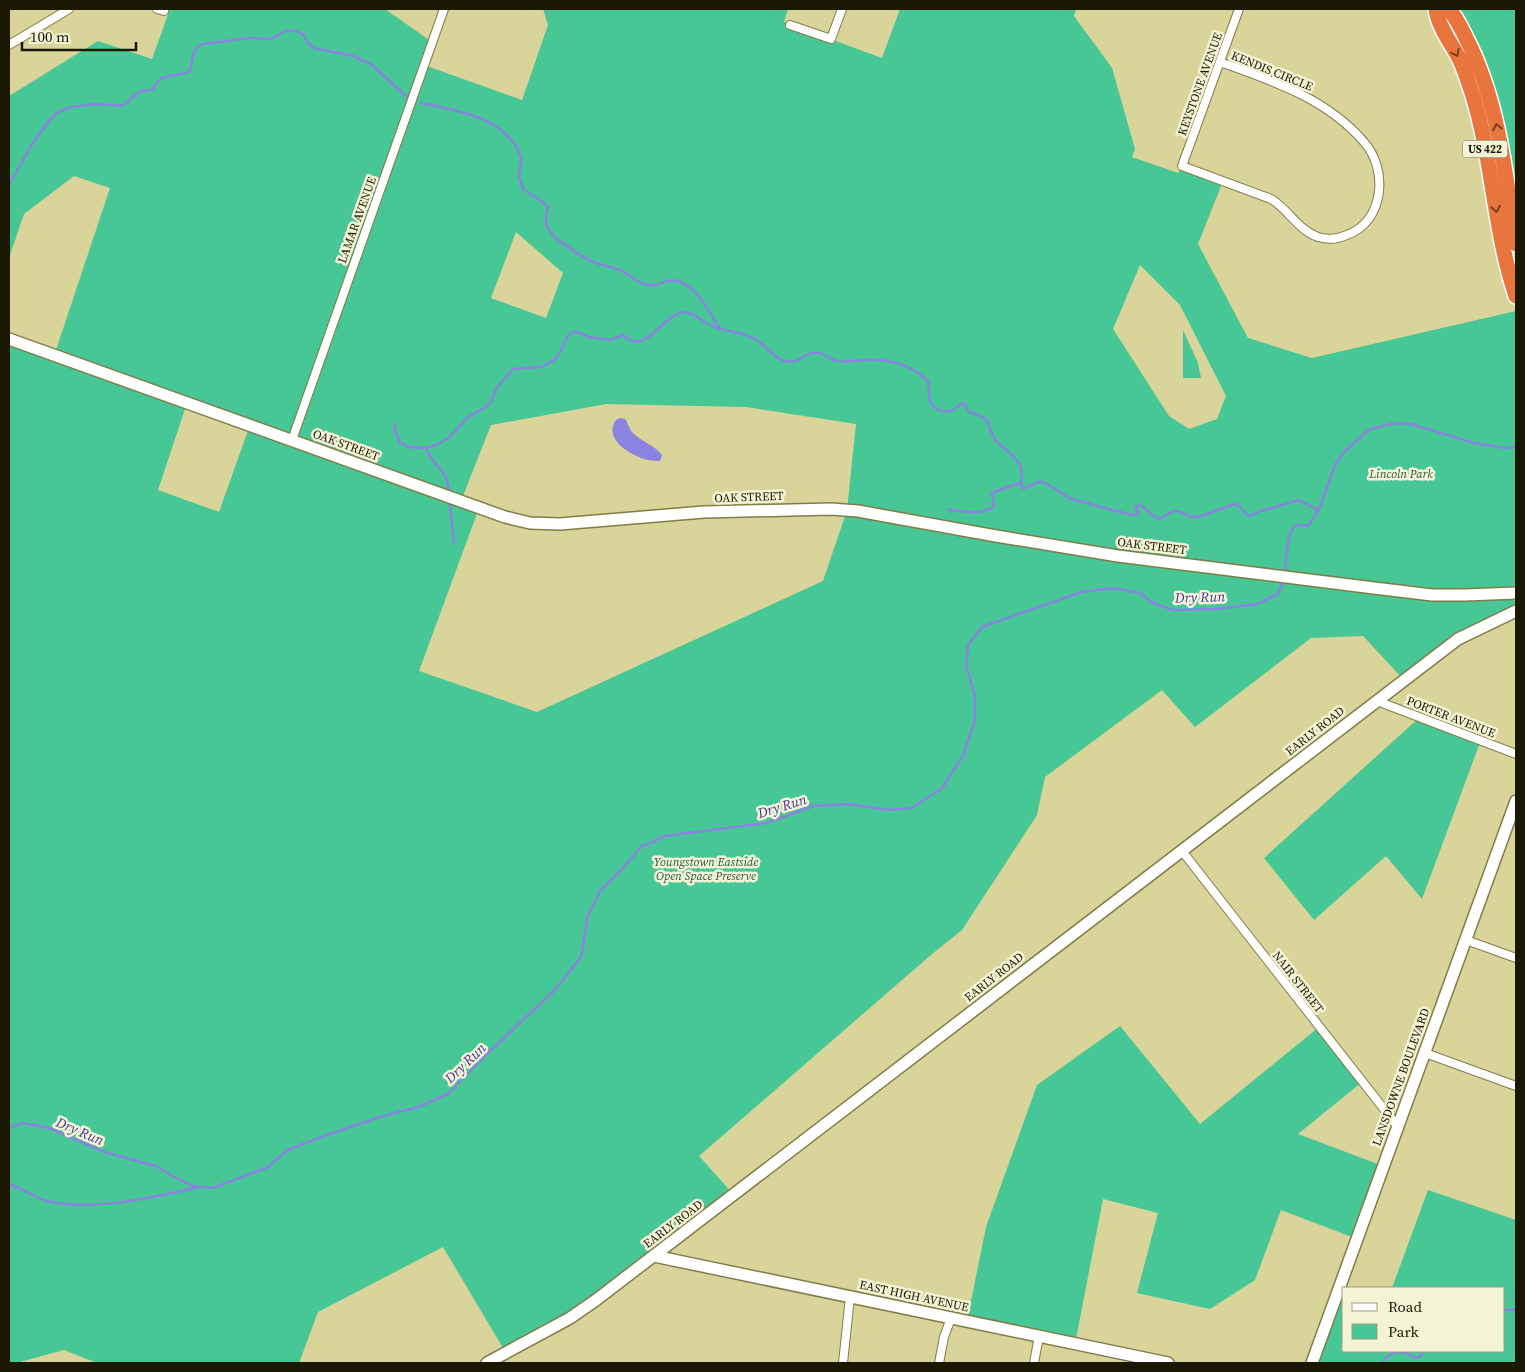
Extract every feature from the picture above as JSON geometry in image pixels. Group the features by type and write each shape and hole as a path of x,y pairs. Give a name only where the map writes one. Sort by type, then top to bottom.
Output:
{"highway":[{"name":"US 422","path":"1436,9 1440,22 1460,61 1473,94 1480,122 1507,269 1516,296"},
{"name":"US 422","path":"1448,9 1472,50 1487,88 1496,122 1516,244"}],"street":[{"path":"9,45 69,9"},
{"name":"LAMAR AVENUE","path":"292,440 444,9"},
{"path":"790,25 831,39 842,9"},
{"name":"KEYSTONE AVENUE","path":"1182,166 1239,9"},
{"name":"KENDIS CIRCLE","path":"1182,166 1271,199 1284,208 1307,232 1324,239 1336,239 1352,234 1368,219 1377,202 1380,180 1376,161 1365,143 1349,127 1323,106 1303,94 1220,62"},
{"name":"OAK STREET","path":"9,340 479,508 521,521 546,524 579,523 704,512 858,510 1118,556 1432,595 1516,593"},
{"name":"EARLY ROAD","path":"487,1363 580,1312 1458,639 1516,611"},
{"name":"PORTER AVENUE","path":"1377,701 1516,754"},
{"name":"LANSDOWNE BOULEVARD","path":"1312,1363 1516,801"},
{"name":"NAIR STREET","path":"1182,851 1398,1127"},
{"path":"1466,940 1516,958"},
{"path":"1425,1053 1516,1086"},
{"name":"EAST HIGH AVENUE","path":"654,1256 1039,1336 1138,1360 1168,1363"},
{"path":"843,1363 850,1297"},
{"path":"939,1363 944,1337 951,1318"},
{"path":"1034,1363 1039,1336"}],"green space":[{"path":"170,9 385,9 432,42 424,65 522,100 548,25 543,9 788,9 784,22 882,58 900,9 1076,9 1074,16 1112,68 1135,149 1132,157 1178,173 1182,166 1223,181 1198,244 1248,338 1312,358 1516,311 1516,611 1471,632 1404,680 1363,636 1311,638 1195,727 1162,690 1045,777 1037,815 962,930 699,1156 734,1195 596,1300 506,1353 443,1247 318,1312 299,1363 97,1363 64,1350 16,1363 9,1363 9,339 54,356 110,188 74,176 24,214 9,258 9,96 98,41 152,59","holes":["516,232 563,273 546,318 491,298","1140,265 1180,305 1226,396 1217,419 1189,429 1169,416 1113,329","187,403 250,425 219,512 158,490","606,404 746,407 856,424 847,510 823,581 537,712 419,671 479,508 461,501 491,425"]},
{"path":"1448,9 1516,9 1516,244 1496,122"},
{"path":"1183,330 1198,363 1201,378 1183,378"},
{"path":"1420,717 1481,740 1422,899 1386,856 1314,920 1264,858"},
{"path":"1120,1026 1200,1124 1319,1027 1362,1082 1298,1134 1383,1166 1357,1239 1281,1210 1255,1280 1210,1309 1137,1293 1158,1213 1103,1199 1075,1344 967,1321 986,1227 1037,1085"},
{"path":"1428,1190 1516,1220 1516,1363 1312,1363 1337,1295 1342,1296 1342,1352 1505,1352 1505,1287 1392,1287"}],"shaded area":[{"path":"620,418 625,419 637,436 662,455 660,461 643,459 625,450 618,443 614,436 613,428 616,420"}],"waterway":[{"path":"9,185 31,146 49,120 58,112 71,107 97,104 121,106 139,92 153,89 161,79 190,71 194,52 202,44 250,38 271,39 285,31 296,31 304,35 308,43 314,48 353,56 372,65 407,97"},
{"path":"421,103 480,118 506,134 515,145 521,159 519,178 523,189 548,207 546,223 548,229 559,241 590,260 622,271 644,284 657,285 672,280 681,282 699,296 720,329"},
{"path":"395,424 395,431 400,442 407,447 426,448 438,444 449,438 467,418 490,404 496,389 512,370 544,366 555,359 568,336 573,332 589,337 610,340 623,335 632,341 639,341 652,334 671,318 688,312 714,327 755,339 777,357 785,361 794,362 809,354 816,353 840,362 863,360 890,362 915,371 929,383 929,398 936,408 946,412 953,410 963,403 971,413 983,417 987,421 995,440 1019,463 1022,488 1043,482 1071,499 1132,515 1138,515 1139,512 1136,506 1140,505 1158,519 1175,511 1191,517 1199,516 1235,504 1250,516 1260,511 1299,500 1318,510"},
{"name":"Dry Run","path":"1285,574 1291,532 1299,525 1309,525 1319,509 1336,463 1344,452 1370,429 1396,423 1411,424 1474,443 1505,448 1516,447"},
{"path":"426,448 433,461 443,473 448,485 449,494"},
{"path":"948,510 984,511 994,506 992,494 994,492 1020,483"},
{"path":"450,502 454,543"},
{"name":"Dry Run","path":"9,1128 23,1123 49,1128 107,1153 156,1166 193,1186 213,1188 268,1167 288,1150 379,1117 418,1107 448,1094 488,1053 555,990 581,957 588,916 600,891 641,847 665,836 766,823 814,806 849,804 888,810 912,808 942,788 963,756 975,721 975,696 966,665 968,645 982,627 1081,592 1113,588 1140,593 1151,602 1173,610 1215,609 1257,604 1278,594 1283,581"},
{"path":"9,1184 44,1200 61,1204 79,1205 142,1199 199,1187"},
{"path":"1505,1311 1516,1309"},
{"path":"1382,1363 1389,1355 1396,1352"},
{"path":"1396,1352 1402,1352"},
{"path":"1402,1352 1417,1358 1421,1356 1423,1352"}],"park label":[{"name":"Lincoln Park","path":"1401,474"},
{"name":"Youngstown Eastside Open Space Preserve","path":"706,869"}]}
